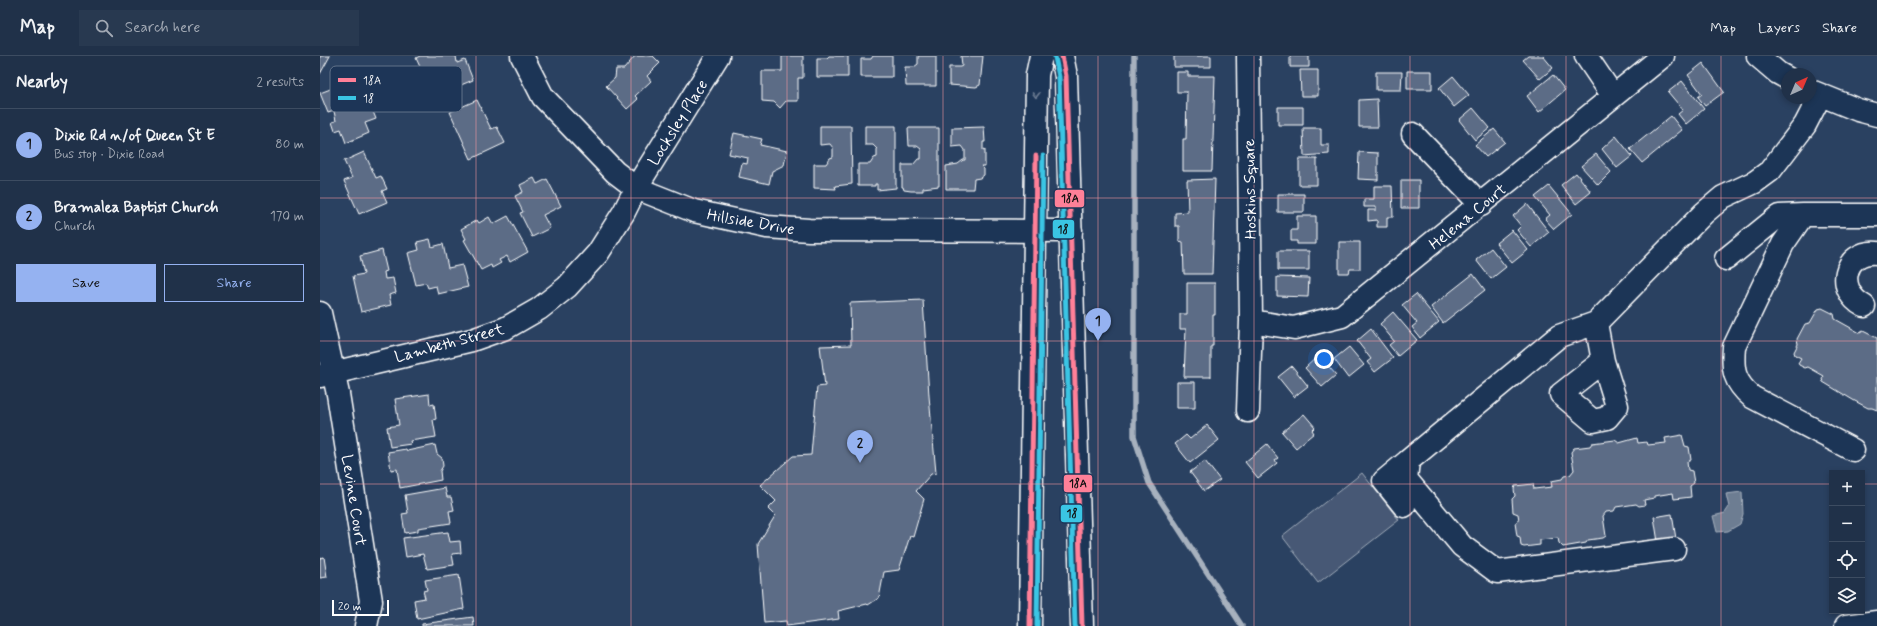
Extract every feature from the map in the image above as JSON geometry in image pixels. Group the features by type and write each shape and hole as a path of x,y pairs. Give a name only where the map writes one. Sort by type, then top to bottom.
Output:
{"street":[{"name":"Hillside Drive","path":"522,56 543,96 615,172 636,188 694,211 767,227 809,230 1071,231"},
{"name":"Locksley Place","path":"636,188 718,56"},
{"path":"1015,626 1031,618 1037,75 1041,56"},
{"path":"1062,56 1066,76 1082,617 1099,626"},
{"name":"Hoskins Square","path":"1248,56 1251,321"},
{"path":"1586,56 1613,96"},
{"name":"Helena Court","path":"1251,321 1294,328 1342,316 1663,56"},
{"path":"1758,56 1781,75"},
{"path":"1817,94 1858,110 1877,114"},
{"path":"1404,506 1384,481 1559,336 1596,323 1704,213 1723,197 1755,182 1770,171 1798,136 1811,104"},
{"path":"1413,134 1481,204"},
{"name":"Lambeth Street","path":"327,374 472,340 506,328 539,309 567,287 598,252 624,212 636,188"},
{"path":"1803,215 1783,244 1734,347 1733,363 1736,379 1743,389 1752,397 1853,450"},
{"path":"1726,259 1779,216 1877,215"},
{"path":"1864,306 1850,295 1846,286 1845,277 1853,260 1870,252 1877,253"},
{"name":"Levine Court","path":"320,313 327,374 371,601 366,626"},
{"path":"1248,411 1251,321"},
{"path":"1596,323 1603,361"},
{"path":"1408,461 1406,479 1424,502 1462,546 1498,572 1674,549"},
{"path":"1846,626 1877,622"}],"shaded area":[{"path":"1362,473 1399,520 1318,583 1282,536"},
{"path":"1742,492 1743,514 1740,524 1728,531 1717,532 1713,516 1725,513 1729,507 1726,494"}],"building":[{"path":"320,56 330,56 320,74"},
{"path":"420,56 456,56 457,63 465,60 473,80 462,85 462,66 420,66 416,58"},
{"path":"635,56 653,56 660,63 647,76 651,81 635,96 638,99 627,109 606,86 615,78 616,69 624,69"},
{"path":"782,56 803,56 803,78 798,78 798,101 786,101 780,108 774,102 762,101 762,71 782,71"},
{"path":"829,56 848,56 848,77 817,77 817,58 827,58"},
{"path":"873,56 892,56 892,77 861,77 861,59 871,59"},
{"path":"918,56 936,56 936,86 906,86 905,67 914,67 918,64"},
{"path":"961,56 983,56 980,85 976,87 949,85 949,67 962,66"},
{"path":"1174,56 1211,56 1211,67 1174,67"},
{"path":"1290,56 1309,56 1309,67 1290,67"},
{"path":"1528,56 1543,56 1553,68 1540,79 1523,60"},
{"path":"1703,63 1724,92 1705,106 1698,97 1702,94 1688,75"},
{"path":"1300,70 1318,70 1318,96 1301,96"},
{"path":"1407,71 1432,71 1432,89 1407,89"},
{"path":"1177,72 1188,72 1188,76 1215,76 1212,171 1183,171 1183,139 1186,139 1187,92 1177,92"},
{"path":"1376,72 1402,72 1401,90 1376,90"},
{"path":"1553,75 1565,90 1539,112 1527,96"},
{"path":"1453,76 1469,95 1454,107 1439,88"},
{"path":"1682,81 1704,109 1686,124 1678,114 1683,110 1668,92"},
{"path":"330,89 331,112 328,113 320,93"},
{"path":"1377,99 1378,127 1359,127 1359,100"},
{"path":"477,100 491,129 497,127 505,143 471,159 450,112 462,112 462,107"},
{"path":"1278,107 1303,107 1303,125 1278,125"},
{"path":"1473,108 1490,128 1475,140 1459,120"},
{"path":"334,112 373,112 376,119 365,123 369,133 346,143 341,129 335,131 332,122 336,121"},
{"path":"1671,116 1682,130 1642,163 1630,149"},
{"path":"820,126 851,126 852,184 835,186 836,189 814,188 814,164 826,164 830,158 833,157 833,148 830,144 820,145"},
{"path":"865,126 896,126 896,188 877,190 877,184 875,184 875,186 858,186 858,164 870,164 874,158 877,157 877,149 873,145 865,145"},
{"path":"984,127 985,142 983,142 983,150 985,149 985,166 981,166 984,169 984,175 980,178 974,179 973,189 946,189 946,166 958,164 965,160 965,150 962,146 952,147 952,128"},
{"path":"908,128 939,128 939,186 923,188 923,191 904,190 902,187 902,165 913,165 918,159 921,159 921,149 917,146 909,146"},
{"path":"1303,128 1321,128 1321,145 1329,145 1329,154 1304,156"},
{"path":"1494,129 1505,142 1486,157 1475,145"},
{"path":"734,133 762,139 760,145 787,151 784,165 772,171 769,184 739,177 742,163 747,164 748,158 729,154"},
{"path":"1616,136 1632,156 1617,168 1602,149"},
{"path":"364,152 376,178 381,176 387,189 382,191 387,202 359,214 344,181 352,178 344,161"},
{"path":"1359,152 1378,153 1378,180 1358,179"},
{"path":"1596,154 1611,172 1598,185 1581,166"},
{"path":"1299,159 1317,159 1317,185 1299,185"},
{"path":"1576,173 1591,192 1576,204 1561,185"},
{"path":"534,178 537,184 547,179 561,206 543,215 550,228 532,237 520,213 523,212 515,196 523,192 520,185"},
{"path":"1215,179 1212,274 1184,274 1183,242 1179,241 1179,226 1175,226 1175,213 1188,212 1187,180"},
{"path":"1401,180 1419,180 1419,208 1401,208"},
{"path":"1374,186 1392,186 1393,217 1387,217 1387,227 1377,227 1377,220 1368,221 1368,210 1376,210 1376,207 1364,207 1364,199 1374,199"},
{"path":"1549,186 1572,214 1554,229 1545,219 1550,215 1535,197"},
{"path":"1278,194 1304,194 1304,212 1278,212"},
{"path":"1527,204 1549,232 1531,247 1517,230 1521,226 1513,216"},
{"path":"508,216 528,252 510,262 507,256 499,260 501,263 492,268 491,265 481,270 464,240 466,239 461,229 477,220 479,223 489,217 493,224"},
{"path":"1297,216 1316,216 1316,244 1297,244 1297,241 1291,241 1291,230 1297,230"},
{"path":"1512,230 1528,250 1512,263 1496,243"},
{"path":"430,239 432,247 443,244 448,268 462,265 468,287 438,294 436,286 428,288 426,283 416,285 408,253 419,250 417,242"},
{"path":"1339,242 1360,242 1360,269 1350,269 1349,273 1339,273"},
{"path":"1491,248 1506,267 1491,279 1476,260"},
{"path":"382,250 387,271 384,272 385,279 393,278 396,293 389,295 391,305 361,312 353,276 364,274 360,256"},
{"path":"1278,251 1309,251 1309,270 1278,270"},
{"path":"1473,274 1485,290 1443,323 1431,307"},
{"path":"1277,277 1309,278 1308,297 1277,296"},
{"path":"1187,283 1215,283 1215,315 1213,315 1213,346 1211,346 1211,377 1184,377 1186,329 1180,329 1180,314 1187,314"},
{"path":"1416,294 1439,322 1420,338 1412,327 1417,323 1402,305"},
{"path":"923,300 929,396 936,473 931,474 916,491 924,499 913,537 910,536 899,570 884,572 879,598 868,605 838,611 839,619 787,626 786,621 764,623 758,544 775,516 768,509 776,501 760,485 793,456 811,455 817,387 825,386 820,346 851,345 850,303"},
{"path":"1822,308 1834,314 1835,319 1860,333 1863,331 1877,338 1877,410 1868,408 1853,400 1823,382 1822,379 1824,376 1808,367 1805,368 1799,365 1798,363 1801,358 1795,355 1794,352 1798,344 1797,339 1805,324 1810,323 1818,309"},
{"path":"1393,312 1417,340 1398,356 1389,345 1394,341 1380,324"},
{"path":"1371,329 1393,358 1375,372 1367,362 1371,359 1357,341"},
{"path":"1349,347 1364,365 1348,378 1334,359"},
{"path":"1319,355 1336,375 1322,387 1305,368"},
{"path":"1292,366 1308,386 1294,397 1278,377"},
{"path":"1177,382 1195,382 1195,408 1177,408"},
{"path":"429,394 430,405 434,404 436,419 433,420 436,437 410,441 411,444 390,447 387,427 399,425 395,399"},
{"path":"1304,414 1315,427 1312,430 1314,433 1296,448 1282,432"},
{"path":"1207,425 1219,440 1190,463 1175,444 1186,435 1190,439"},
{"path":"1682,435 1685,446 1689,447 1691,460 1687,462 1688,470 1692,471 1694,483 1690,486 1691,497 1674,499 1673,493 1654,496 1654,498 1644,500 1645,505 1639,506 1636,504 1616,507 1614,511 1606,512 1603,516 1606,536 1603,538 1588,540 1586,543 1563,547 1559,543 1558,538 1540,540 1540,545 1521,546 1520,537 1517,536 1515,523 1519,520 1518,514 1513,512 1512,499 1515,496 1515,486 1533,484 1534,489 1552,487 1551,481 1562,479 1564,476 1570,475 1574,470 1571,452 1574,448 1590,446 1592,443 1615,440 1619,443 1637,438 1638,443 1647,442 1648,445 1666,443 1665,438"},
{"path":"1267,444 1278,458 1275,460 1277,463 1258,478 1245,462"},
{"path":"435,445 437,454 442,458 443,466 440,471 441,480 400,488 397,469 391,470 388,452 406,449 407,451"},
{"path":"1205,461 1220,480 1204,491 1190,472"},
{"path":"445,488 447,497 451,497 454,510 449,511 451,523 418,528 418,531 405,533 402,514 408,513 405,495"},
{"path":"1672,514 1676,539 1658,542 1654,517"},
{"path":"448,532 450,542 460,541 461,553 452,554 454,565 427,569 423,554 406,557 403,538"},
{"path":"324,557 327,577 320,578 320,558"},
{"path":"459,575 464,609 417,619 414,600 425,598 423,591 427,590 425,580"},
{"path":"473,617 474,626 422,626 422,624"}],"waterway":[{"path":"1134,56 1134,436 1149,483 1242,626"}],"transit line":[{"name":"18A","path":"1062,56 1066,76 1082,626"},
{"name":"18","path":"1055,57 1059,77 1075,626"},
{"name":"18A","path":"1030,626 1036,156"},
{"name":"18","path":"1037,626 1043,156"}],"place":[{"name":"Dixie Rd n/of Queen St E","path":"1098,341"},
{"name":"Bramalea Baptist Church","path":"860,463"}]}
